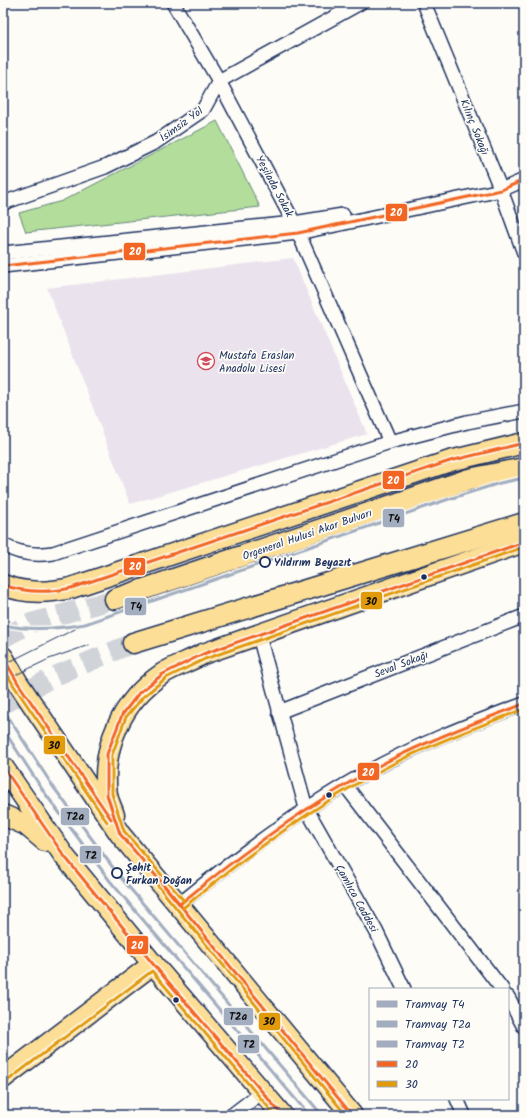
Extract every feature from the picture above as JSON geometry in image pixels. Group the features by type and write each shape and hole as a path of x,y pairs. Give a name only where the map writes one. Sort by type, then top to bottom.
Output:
{"main road":[{"path":"3,585 29,592 50,592 71,588 450,461 524,443"},
{"name":"Orgeneral Hulusi Akar Bulvarı","path":"115,599 469,479 524,468"},
{"path":"133,643 524,523"},
{"path":"120,834 107,795 107,754 122,715 140,693 163,674 203,654 259,636 524,542"},
{"path":"3,657 18,683 120,834 180,904 352,1115"},
{"path":"3,767 65,858 282,1115"},
{"path":"3,816 26,825 65,858"},
{"path":"3,1078 153,964"}],"street":[{"name":"Yeşilada Sokak","path":"173,3 219,81 296,228 390,442"},
{"path":"219,81 360,3"},
{"name":"Kılınç Sokağı","path":"424,3 501,190 524,253"},
{"name":"İsimsiz Yol","path":"3,203 105,167 156,142 203,110 219,81"},
{"path":"3,266 296,228 501,190 524,180"},
{"path":"3,253 296,228"},
{"path":"3,544 11,549 31,555 53,553 390,442 467,422 524,411"},
{"name":"Seval Sokağı","path":"279,712 524,616"},
{"name":"Çamlıca Caddesi","path":"259,636 306,808 376,931 404,988"},
{"path":"180,904 249,848 306,808 345,785 405,752 445,734 524,704"},
{"path":"345,785 501,988"},
{"path":"509,999 524,1027"},
{"path":"232,1115 262,1092"},
{"path":"456,1100 464,1115"}],"shaded area":[{"name":"Mustafa Eraslan Anadolu Lisesi","path":"293,258 367,434 130,504 47,288"}],"green space":[{"path":"217,121 260,207 26,232 19,213 62,201"}],"tunnel":[{"path":"3,638 31,623 115,599"},
{"path":"3,704 55,676 133,643"}],"tram line":[{"name":"T4","path":"3,625 44,629 85,624 446,500 500,483 524,478"},
{"path":"3,665 85,624"},
{"path":"3,681 49,659 89,645"},
{"name":"T2a","path":"3,709 52,785 117,873 322,1115"},
{"name":"T2","path":"3,729 44,792 110,881 309,1115"}],"transit line":[{"name":"20","path":"3,266 298,233 501,190 524,180"},
{"name":"20","path":"3,585 29,591 54,591 71,588 450,461 524,443"},
{"name":"20","path":"180,904 120,834 107,795 107,754 122,715 139,693 163,674 203,654 524,542"},
{"name":"30","path":"184,901 124,831 112,794 112,755 126,717 143,697 166,678 205,659 524,547"},
{"name":"20","path":"3,657 18,683 111,819"},
{"name":"30","path":"3,667 14,686 107,822"},
{"name":"20","path":"180,904 253,846 304,811 357,778 418,747 524,704"},
{"name":"30","path":"183,908 256,850 307,814 360,782 420,751 524,709"},
{"name":"20","path":"3,767 65,857 153,964 282,1115"},
{"name":"20","path":"158,878 352,1115"},
{"name":"30","path":"154,881 346,1115"},
{"name":"30","path":"6,1082 152,971 275,1115"}],"place":[{"name":"Mustafa Eraslan Anadolu Lisesi","path":"206,361"},
{"name":"Yıldırım Beyazıt","path":"265,562"},
{"name":"Şehit Furkan Doğan","path":"117,873"}]}
